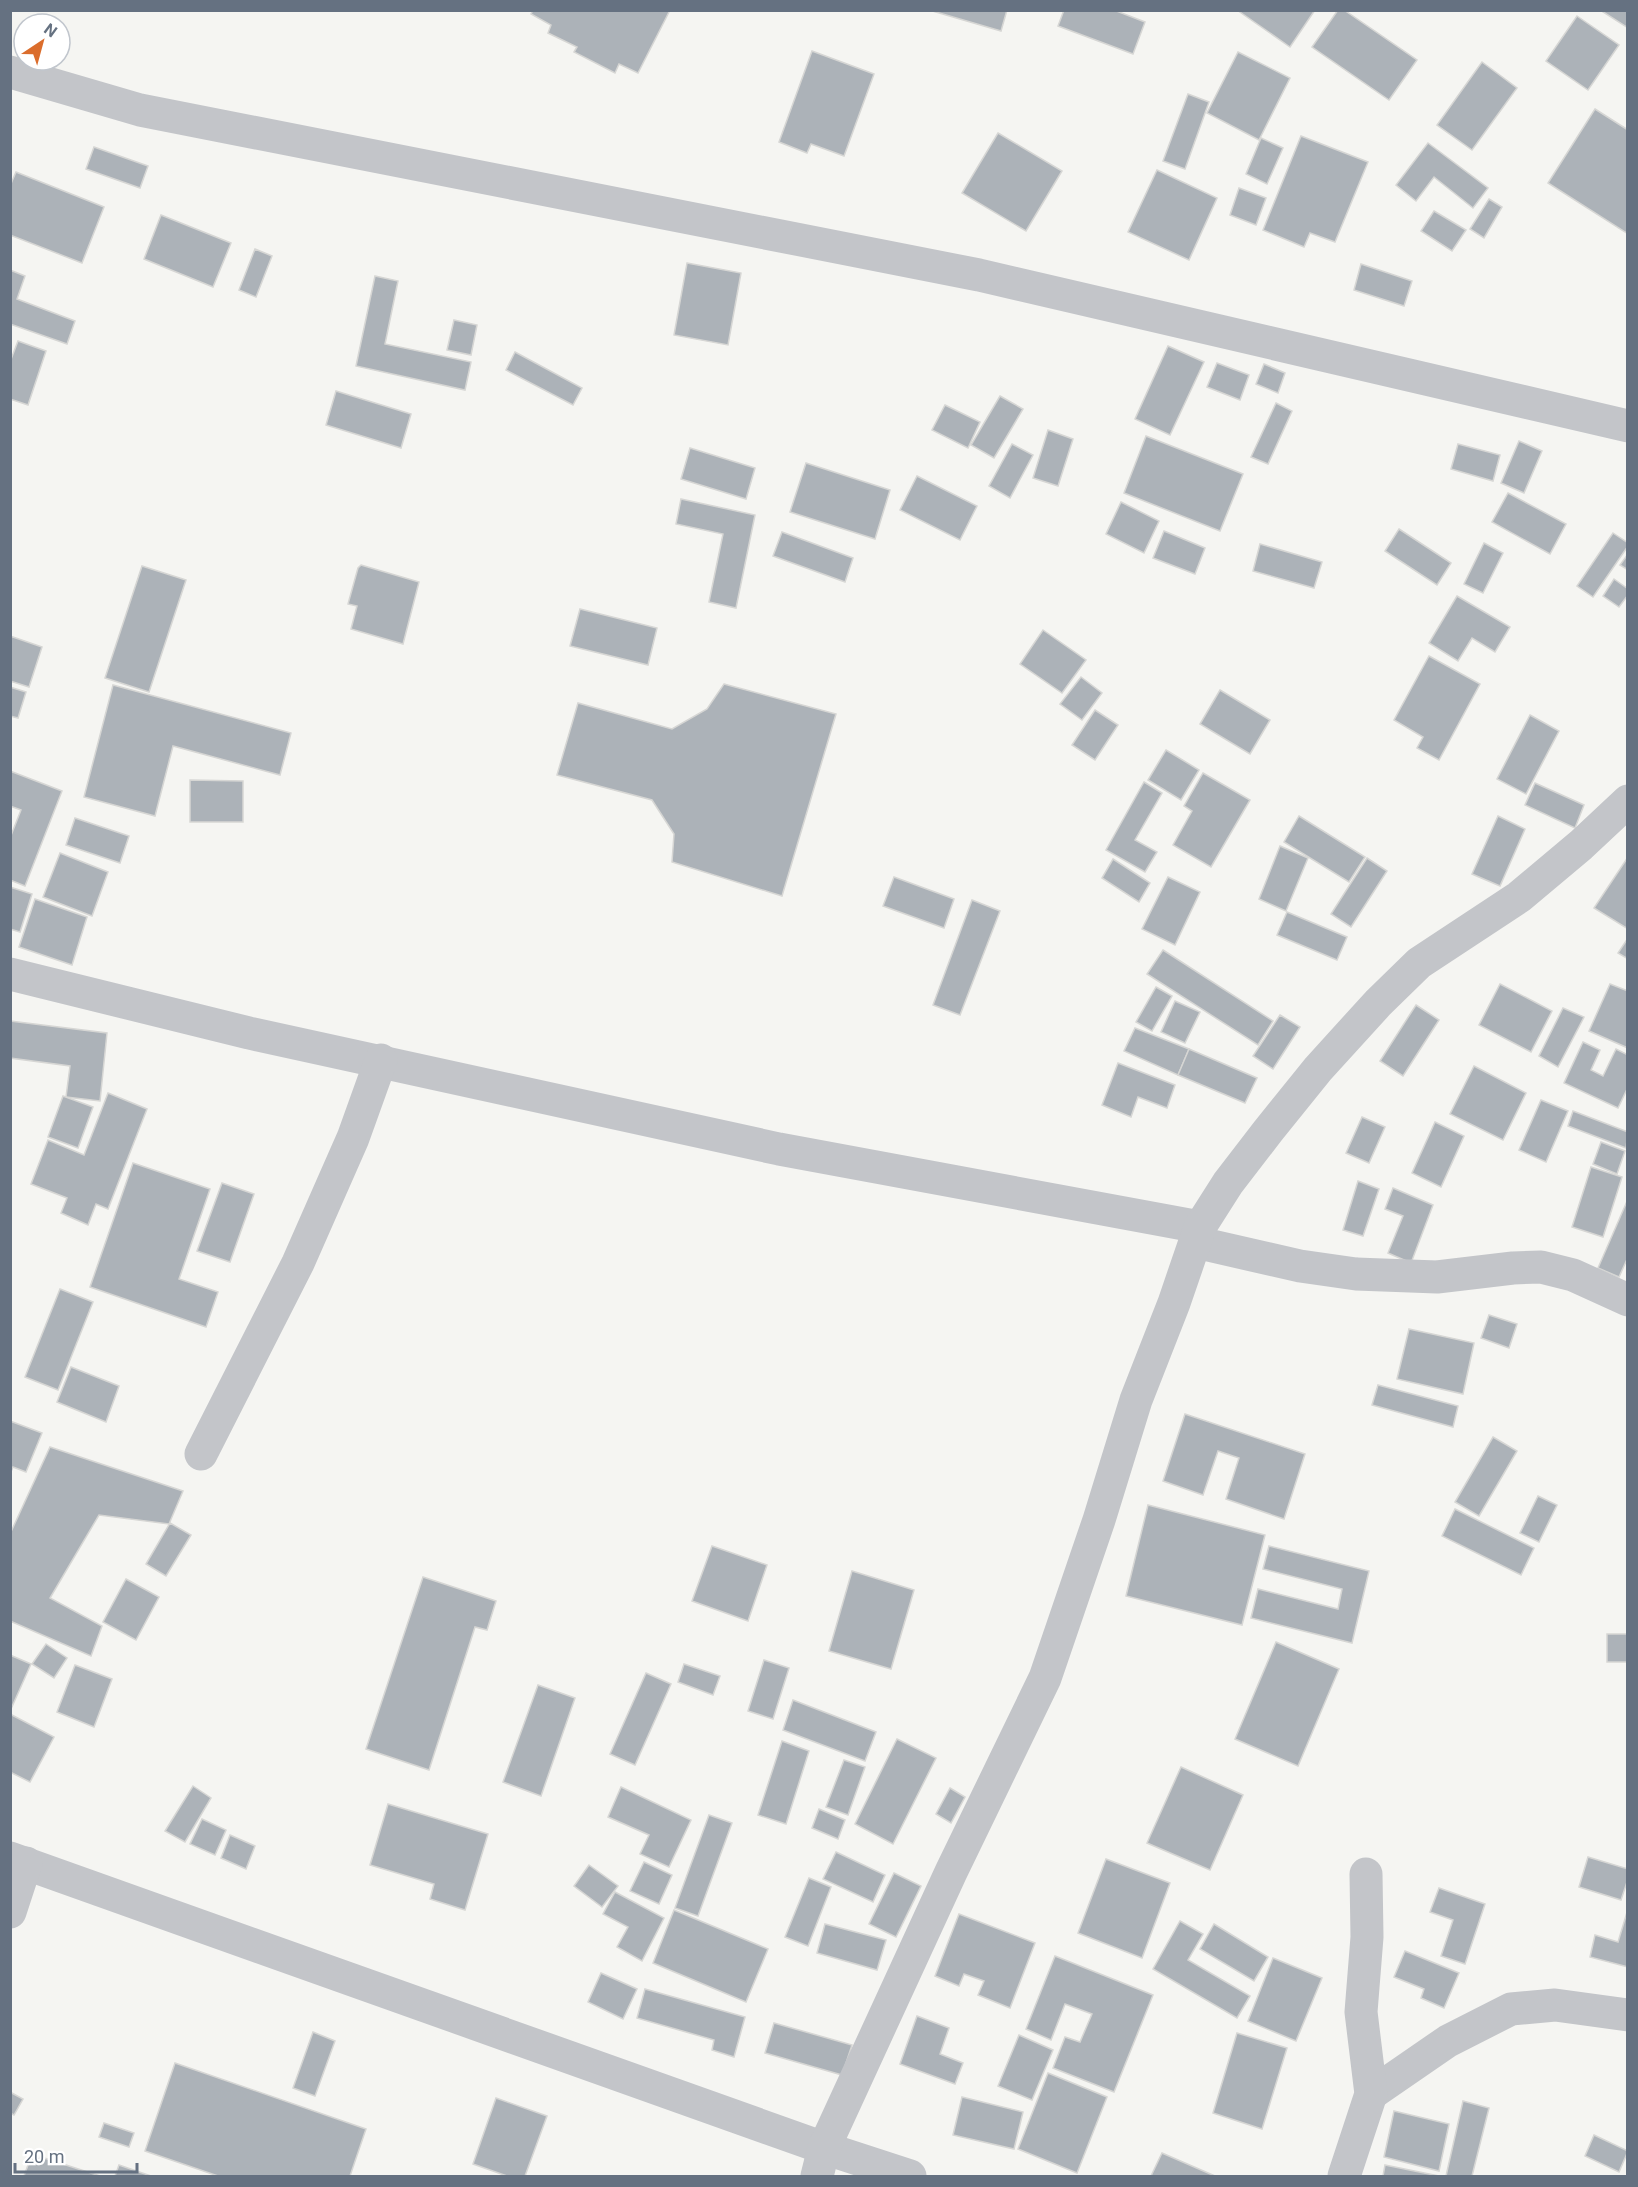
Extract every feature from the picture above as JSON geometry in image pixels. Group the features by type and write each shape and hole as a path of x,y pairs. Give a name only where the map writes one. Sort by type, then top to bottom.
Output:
{"street":[{"path":"10,72 140,110 980,275 1628,426"},
{"path":"820,2162 951,1872 1045,1678 1099,1520 1136,1400 1197,1234 1228,1183 1268,1131 1318,1069 1378,1003 1419,963 1519,897 1581,845 1628,801"},
{"path":"10,974 249,1033 381,1060 779,1149 1197,1234 1300,1266 1356,1274 1437,1277 1541,1267 1573,1275 1628,1300"},
{"path":"201,1454 298,1263 353,1138 381,1060"},
{"path":"10,1912 18,1860 820,2162 910,2176"},
{"path":"1344,2176 1371,2094 1361,2012 1367,1937 1366,1874"},
{"path":"1371,2094 1448,2041 1511,2009 1555,2005 1628,2015"}],"building":[{"path":"533,10 666,10 669,12 638,73 619,64 615,73 574,52 577,47 548,33 551,25 531,14"},
{"path":"929,10 1007,10 1001,31"},
{"path":"1064,10 1114,10 1145,22 1133,54 1058,26"},
{"path":"1237,10 1315,10 1290,47"},
{"path":"1338,10 1344,10 1417,60 1389,100 1312,47"},
{"path":"1600,10 1628,10 1628,28"},
{"path":"1577,16 1619,45 1588,90 1546,61"},
{"path":"812,51 874,74 844,156 811,144 807,153 779,142"},
{"path":"1238,52 1290,78 1259,140 1207,113"},
{"path":"1482,62 1517,88 1472,150 1437,125"},
{"path":"1188,94 1209,102 1185,169 1163,161"},
{"path":"1595,109 1628,130 1628,234 1548,183"},
{"path":"998,133 1062,171 1026,231 962,193"},
{"path":"1301,136 1368,162 1335,242 1310,233 1304,247 1263,230"},
{"path":"1261,138 1283,148 1267,184 1246,174"},
{"path":"1428,143 1488,188 1473,208 1434,177 1416,201 1396,185"},
{"path":"94,147 148,166 140,188 86,169"},
{"path":"1157,170 1217,198 1189,260 1128,232"},
{"path":"16,172 104,207 82,263 10,235 10,186"},
{"path":"1239,188 1266,198 1256,225 1230,215"},
{"path":"1489,199 1502,207 1484,238 1470,229"},
{"path":"1434,211 1466,230 1452,251 1421,231"},
{"path":"161,215 231,243 213,287 144,259"},
{"path":"255,249 272,256 256,297 239,290"},
{"path":"687,263 741,273 728,345 674,335"},
{"path":"1361,264 1412,281 1404,306 1354,290"},
{"path":"10,270 25,276 17,299 75,321 67,344 10,324"},
{"path":"375,276 398,281 385,344 471,362 465,390 356,366"},
{"path":"454,320 477,325 471,355 447,350"},
{"path":"18,341 46,351 28,405 10,399 10,362"},
{"path":"1168,346 1204,362 1170,435 1135,419"},
{"path":"515,352 582,388 573,405 506,370"},
{"path":"1217,363 1249,375 1240,400 1207,387"},
{"path":"1264,364 1285,373 1278,393 1256,384"},
{"path":"336,391 411,414 401,448 326,425"},
{"path":"1000,396 1023,409 994,458 971,445"},
{"path":"1276,403 1292,411 1268,464 1251,457"},
{"path":"945,405 980,422 968,448 932,430"},
{"path":"1048,430 1073,439 1058,486 1033,478"},
{"path":"1146,436 1243,474 1220,531 1124,493"},
{"path":"1519,441 1542,451 1524,493 1501,483"},
{"path":"1012,444 1033,455 1010,498 989,486"},
{"path":"1458,444 1500,455 1493,481 1451,469"},
{"path":"690,448 755,468 746,499 681,479"},
{"path":"806,463 890,490 875,539 790,512"},
{"path":"917,476 977,506 960,540 900,510"},
{"path":"1508,493 1566,524 1550,554 1492,522"},
{"path":"681,499 755,515 736,608 709,602 723,534 676,524"},
{"path":"1121,502 1159,521 1144,553 1106,534"},
{"path":"1399,529 1451,563 1437,585 1385,551"},
{"path":"1164,531 1205,548 1195,574 1153,558"},
{"path":"782,532 853,558 845,582 773,556"},
{"path":"1613,533 1628,543 1628,546 1593,597 1577,586"},
{"path":"1484,543 1503,553 1483,593 1464,584"},
{"path":"1260,544 1322,562 1314,588 1253,571"},
{"path":"1628,554 1628,570 1620,565"},
{"path":"361,565 419,582 403,644 351,629 357,606 348,604 358,568"},
{"path":"142,566 186,580 149,692 105,678"},
{"path":"1614,579 1628,589 1628,595 1619,607 1603,596"},
{"path":"1457,596 1510,627 1495,652 1472,638 1458,661 1429,643"},
{"path":"580,609 657,628 648,665 570,646"},
{"path":"1043,630 1086,660 1062,693 1020,664"},
{"path":"10,636 42,647 29,687 10,681"},
{"path":"1429,656 1480,684 1439,760 1417,748 1423,737 1394,720"},
{"path":"1081,677 1102,693 1082,720 1060,704"},
{"path":"724,684 836,714 782,896 672,862 674,834 652,800 557,775 578,703 672,729 707,709"},
{"path":"113,685 291,733 280,775 173,746 155,816 84,797"},
{"path":"10,687 26,692 18,718 10,716"},
{"path":"1220,690 1270,720 1250,754 1200,724"},
{"path":"1095,710 1118,725 1095,760 1072,745"},
{"path":"1530,715 1559,731 1526,794 1497,779"},
{"path":"1166,750 1199,770 1181,800 1148,780"},
{"path":"10,771 62,791 25,886 10,880 10,838 21,810 10,806"},
{"path":"1203,773 1250,800 1211,867 1173,845 1192,811 1184,806"},
{"path":"190,780 243,781 243,822 190,822"},
{"path":"1144,782 1162,793 1135,840 1157,852 1145,872 1106,850"},
{"path":"1535,783 1584,805 1575,828 1525,805"},
{"path":"1299,816 1365,857 1349,882 1284,842"},
{"path":"1498,816 1525,829 1500,886 1472,874"},
{"path":"75,818 129,836 120,863 66,845"},
{"path":"1280,846 1308,858 1286,911 1259,899"},
{"path":"60,853 108,872 92,916 43,897"},
{"path":"1628,857 1628,929 1594,908"},
{"path":"1367,858 1387,871 1351,927 1331,914"},
{"path":"1113,859 1150,883 1139,902 1102,878"},
{"path":"894,877 954,899 944,928 883,906"},
{"path":"1168,877 1200,892 1175,945 1142,929"},
{"path":"10,887 32,894 20,932 10,929"},
{"path":"35,899 87,917 72,965 19,947"},
{"path":"972,900 1000,911 960,1015 933,1005"},
{"path":"1287,912 1347,937 1337,960 1277,935"},
{"path":"1628,938 1628,959 1618,953"},
{"path":"1163,950 1273,1021 1258,1045 1147,974"},
{"path":"1500,984 1552,1011 1531,1052 1479,1025"},
{"path":"1610,984 1628,991 1628,1048 1589,1031"},
{"path":"1156,987 1172,996 1152,1031 1136,1022"},
{"path":"1175,1001 1200,1012 1185,1043 1161,1032"},
{"path":"1416,1005 1439,1020 1403,1076 1380,1061"},
{"path":"1563,1008 1584,1017 1558,1067 1539,1056"},
{"path":"1280,1015 1300,1027 1273,1069 1253,1056"},
{"path":"10,1021 107,1033 100,1101 66,1097 70,1066 10,1058"},
{"path":"1135,1028 1189,1049 1178,1075 1124,1051"},
{"path":"1583,1042 1600,1050 1591,1070 1603,1076 1616,1049 1628,1055 1628,1087 1618,1108 1564,1083"},
{"path":"1189,1049 1257,1078 1245,1103 1178,1075"},
{"path":"1118,1063 1175,1085 1167,1108 1138,1097 1131,1117 1102,1105"},
{"path":"1474,1066 1526,1093 1503,1140 1450,1114"},
{"path":"108,1093 147,1109 108,1209 96,1204 88,1225 61,1213 67,1198 31,1184 48,1140 84,1155"},
{"path":"63,1096 93,1107 78,1148 48,1137"},
{"path":"1541,1100 1568,1111 1546,1162 1519,1150"},
{"path":"1573,1111 1628,1132 1626,1148 1568,1126"},
{"path":"1362,1117 1385,1127 1369,1163 1346,1153"},
{"path":"1435,1122 1464,1136 1441,1187 1412,1173"},
{"path":"1601,1142 1625,1151 1617,1174 1593,1164"},
{"path":"133,1163 210,1189 179,1279 218,1292 206,1327 90,1287"},
{"path":"1591,1167 1622,1177 1603,1237 1572,1227"},
{"path":"1358,1181 1379,1189 1363,1236 1343,1230"},
{"path":"222,1183 254,1194 230,1262 197,1251"},
{"path":"1393,1188 1433,1205 1411,1263 1388,1253 1403,1216 1385,1209"},
{"path":"1628,1199 1628,1257 1619,1277 1598,1268"},
{"path":"60,1289 93,1302 58,1390 25,1377"},
{"path":"1489,1315 1517,1324 1509,1348 1481,1338"},
{"path":"1409,1329 1474,1343 1463,1394 1397,1379"},
{"path":"71,1367 119,1386 106,1422 57,1402"},
{"path":"1378,1385 1458,1406 1453,1427 1372,1405"},
{"path":"1185,1414 1305,1454 1284,1519 1226,1499 1239,1458 1218,1451 1203,1495 1163,1481"},
{"path":"10,1421 42,1433 26,1472 13,1467 10,1474"},
{"path":"1493,1437 1517,1451 1479,1516 1455,1502"},
{"path":"50,1447 183,1491 169,1524 99,1515 50,1598 102,1626 91,1656 10,1621 10,1534"},
{"path":"1538,1496 1557,1505 1539,1542 1520,1533"},
{"path":"1148,1505 1265,1535 1242,1625 1126,1596"},
{"path":"1455,1509 1534,1548 1521,1575 1442,1536"},
{"path":"170,1523 191,1535 166,1576 146,1564"},
{"path":"712,1546 767,1565 748,1621 692,1601"},
{"path":"1269,1546 1369,1571 1352,1643 1251,1618 1258,1589 1338,1609 1342,1589 1263,1569"},
{"path":"852,1571 914,1590 891,1669 829,1651"},
{"path":"423,1577 496,1601 487,1630 475,1627 429,1770 366,1749"},
{"path":"126,1579 159,1597 136,1640 103,1622"},
{"path":"1607,1634 1628,1634 1628,1662 1607,1662"},
{"path":"1276,1642 1339,1669 1298,1766 1235,1739"},
{"path":"46,1644 67,1658 54,1678 32,1664"},
{"path":"10,1655 31,1664 11,1709 10,1709"},
{"path":"764,1660 789,1668 773,1719 748,1711"},
{"path":"684,1664 720,1676 713,1695 678,1682"},
{"path":"75,1665 112,1679 94,1727 57,1712"},
{"path":"646,1673 671,1684 635,1765 610,1754"},
{"path":"538,1685 575,1698 541,1796 503,1782"},
{"path":"793,1700 876,1732 865,1761 783,1730"},
{"path":"10,1714 54,1737 30,1782 10,1772"},
{"path":"897,1739 936,1758 893,1844 855,1824"},
{"path":"782,1741 809,1751 786,1824 758,1815"},
{"path":"844,1760 865,1767 848,1815 826,1807"},
{"path":"1181,1767 1243,1795 1210,1870 1147,1843"},
{"path":"193,1786 211,1798 185,1842 165,1831"},
{"path":"621,1787 691,1820 669,1867 640,1854 649,1835 608,1817"},
{"path":"950,1788 965,1797 951,1823 936,1814"},
{"path":"388,1804 488,1834 465,1910 430,1899 434,1884 370,1865"},
{"path":"819,1809 845,1820 838,1839 812,1828"},
{"path":"709,1815 732,1823 698,1916 675,1908"},
{"path":"202,1819 226,1830 215,1855 190,1844"},
{"path":"230,1835 255,1846 246,1869 221,1858"},
{"path":"836,1852 885,1875 873,1902 823,1879"},
{"path":"1588,1857 1628,1869 1628,1879 1621,1900 1579,1887"},
{"path":"1106,1859 1170,1883 1142,1958 1078,1933"},
{"path":"644,1862 672,1875 659,1904 630,1891"},
{"path":"589,1865 618,1886 602,1907 574,1886"},
{"path":"894,1873 921,1886 896,1937 869,1924"},
{"path":"809,1878 831,1887 808,1946 785,1937"},
{"path":"1439,1888 1485,1904 1465,1964 1441,1956 1453,1920 1430,1912"},
{"path":"615,1892 664,1918 642,1961 617,1947 628,1927 603,1914"},
{"path":"1628,1909 1628,1967 1590,1957 1595,1935 1618,1942"},
{"path":"674,1910 768,1949 746,2002 653,1963"},
{"path":"959,1914 1035,1943 1010,2008 978,1995 984,1981 964,1974 959,1986 935,1976"},
{"path":"1180,1921 1203,1934 1188,1960 1250,1996 1237,2018 1153,1969"},
{"path":"825,1924 886,1940 877,1970 817,1953"},
{"path":"1214,1924 1268,1957 1254,1981 1200,1949"},
{"path":"1405,1951 1459,1973 1444,2008 1421,1998 1424,1989 1394,1977"},
{"path":"1055,1956 1153,1995 1114,2092 1053,2068 1065,2037 1080,2042 1092,2014 1065,2004 1051,2040 1026,2029"},
{"path":"1273,1958 1322,1978 1296,2041 1248,2021"},
{"path":"601,1973 637,1989 623,2019 588,2002"},
{"path":"645,1989 745,2017 734,2057 712,2050 714,2040 637,2018"},
{"path":"917,2016 949,2028 940,2054 963,2063 955,2084 900,2064"},
{"path":"774,2023 852,2045 842,2075 765,2053"},
{"path":"313,2032 335,2041 315,2096 293,2088"},
{"path":"1237,2033 1287,2048 1262,2129 1213,2113"},
{"path":"1019,2035 1053,2050 1032,2100 998,2086"},
{"path":"175,2063 366,2129 350,2176 218,2176 145,2151"},
{"path":"1048,2073 1107,2097 1077,2173 1018,2149"},
{"path":"10,2092 23,2099 14,2115 10,2113"},
{"path":"962,2097 1023,2112 1014,2149 953,2135"},
{"path":"496,2098 547,2116 525,2176 507,2176 473,2164"},
{"path":"1463,2101 1489,2108 1472,2176 1446,2176"},
{"path":"1394,2111 1449,2124 1439,2171 1384,2157"},
{"path":"104,2123 134,2133 129,2147 99,2137"},
{"path":"1594,2135 1628,2151 1619,2172 1585,2156"},
{"path":"1162,2153 1215,2176 1151,2176"},
{"path":"32,2154 100,2176 24,2176"},
{"path":"119,2165 151,2176 115,2176"},
{"path":"1385,2165 1439,2176 1383,2176"}]}
